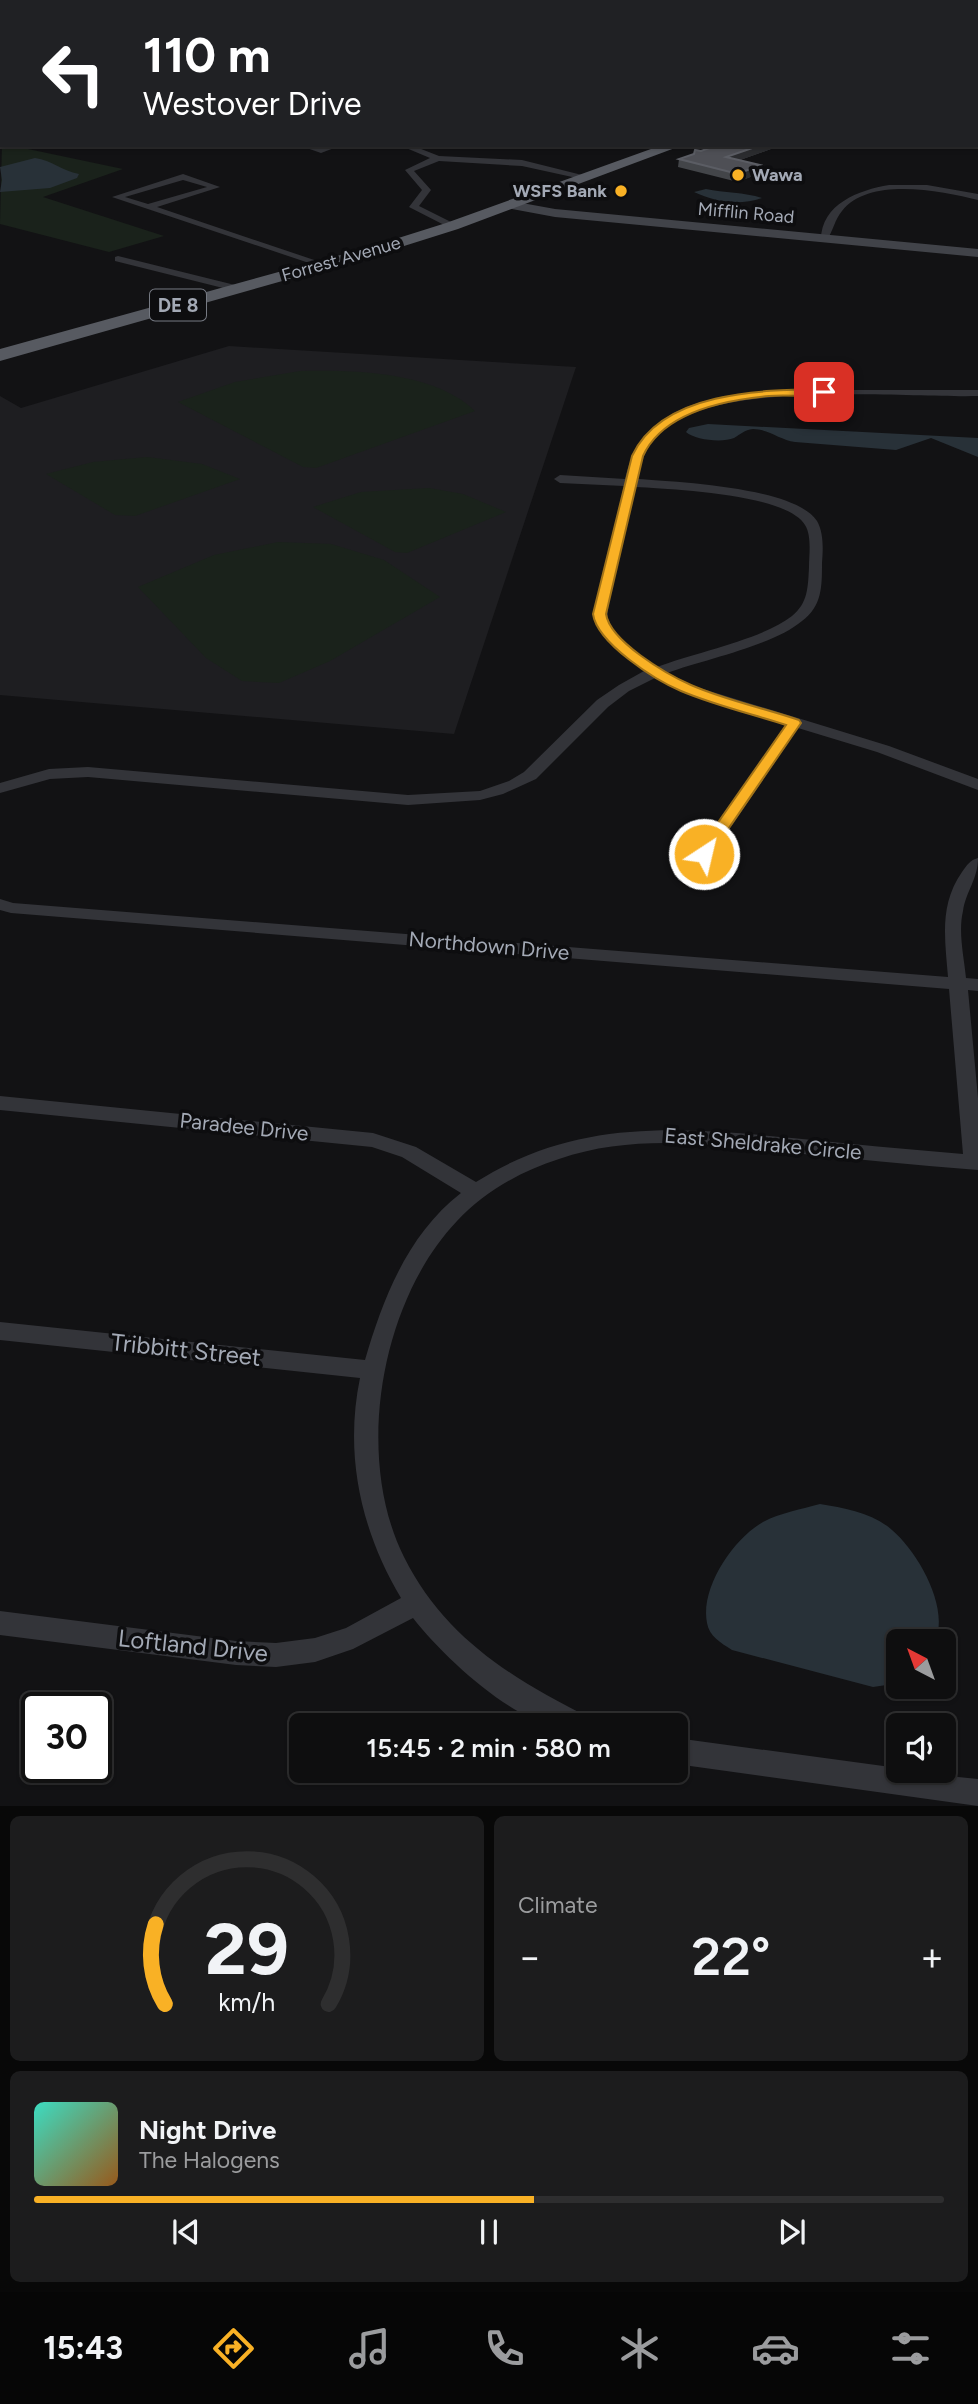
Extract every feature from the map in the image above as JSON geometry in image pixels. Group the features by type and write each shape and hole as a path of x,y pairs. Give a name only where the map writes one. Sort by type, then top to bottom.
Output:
{"highway":[{"name":"Forrest Avenue","path":"0,355 324,265 459,223 670,147"},
{"path":"541,194 534,199 535,204 555,213"},
{"path":"459,223 504,213 555,213"}],"main road":[{"name":"Mifflin Road","path":"511,205 555,213 978,253"}],"street":[{"path":"629,0 665,0"},
{"path":"310,147 321,150 331,147"},
{"path":"408,147 438,158 522,163 586,177"},
{"path":"438,158 409,170 427,190 414,207 459,223"},
{"path":"149,207 216,187 183,177 116,197 225,233 236,243 260,252 300,257 324,265"},
{"path":"824,238 841,205 870,192 928,187 978,197"},
{"path":"118,259 239,289"},
{"path":"978,393 789,392 718,402 680,415 651,433 638,456 600,614 601,624 607,634 657,672 702,695 883,749 978,785"},
{"path":"0,788 49,774 88,772 408,800 457,799 499,789 531,776 610,697 657,672 767,634 805,613 814,596 815,534 810,520 803,513 764,496 734,491 560,479"},
{"path":"704,854 794,723"},
{"path":"976,1163 952,921 954,902 978,863"},
{"name":"Northdown Drive","path":"0,904 11,908 978,985"},
{"name":"Paradee Drive","path":"0,1103 373,1140 409,1152 476,1192"},
{"name":"East Sheldrake Circle","path":"548,1713 505,1688 471,1663 443,1636 393,1566 373,1509 365,1451 371,1370 398,1295 415,1262 449,1217 476,1192 507,1172 574,1146 648,1135 694,1136 976,1163"},
{"name":"Tribbitt Street","path":"0,1331 371,1370"},
{"name":"Loftland Drive","path":"0,1623 236,1653 276,1655 315,1650 353,1637 417,1603"},
{"path":"688,1753 978,1793"}],"shaded area":[{"path":"2,147 36,147 28,149 123,169 43,197 164,236 109,252 0,224"},
{"path":"35,158 79,174 77,178 50,188 0,192 0,167"},
{"path":"706,189 762,198 727,202 694,192"},
{"path":"229,346 576,367 454,734 0,695 0,396 21,408"},
{"path":"300,371 368,373 415,381 458,398 475,411 316,468 303,467 178,402 235,382"},
{"path":"708,424 978,438 978,457 931,438 896,450 795,442 753,429 723,440 702,439 686,432 689,428"},
{"path":"147,457 202,464 240,479 135,516 115,515 46,474 93,462"},
{"path":"429,488 463,494 506,512 407,553 395,552 313,507 361,492"},
{"path":"278,542 331,544 384,560 440,597 330,661 279,683 242,681 206,658 138,587 214,555"},
{"path":"820,1504 858,1512 876,1519 892,1530 921,1566 935,1597 939,1628 886,1629 886,1685 873,1687 732,1650 710,1632 706,1609 721,1566 730,1552 752,1530 763,1522"}],"building":[{"path":"712,147 755,147 726,157 760,165 738,174 679,159 694,154 695,150"}],"place":[{"name":"Wawa","path":"738,175"},
{"name":"WSFS Bank","path":"621,191"}],"route":[{"path":"704,854 794,723 685,688 629,653 607,634 601,624 600,614 638,456 645,440 659,426 694,409 745,396 824,392"}]}
